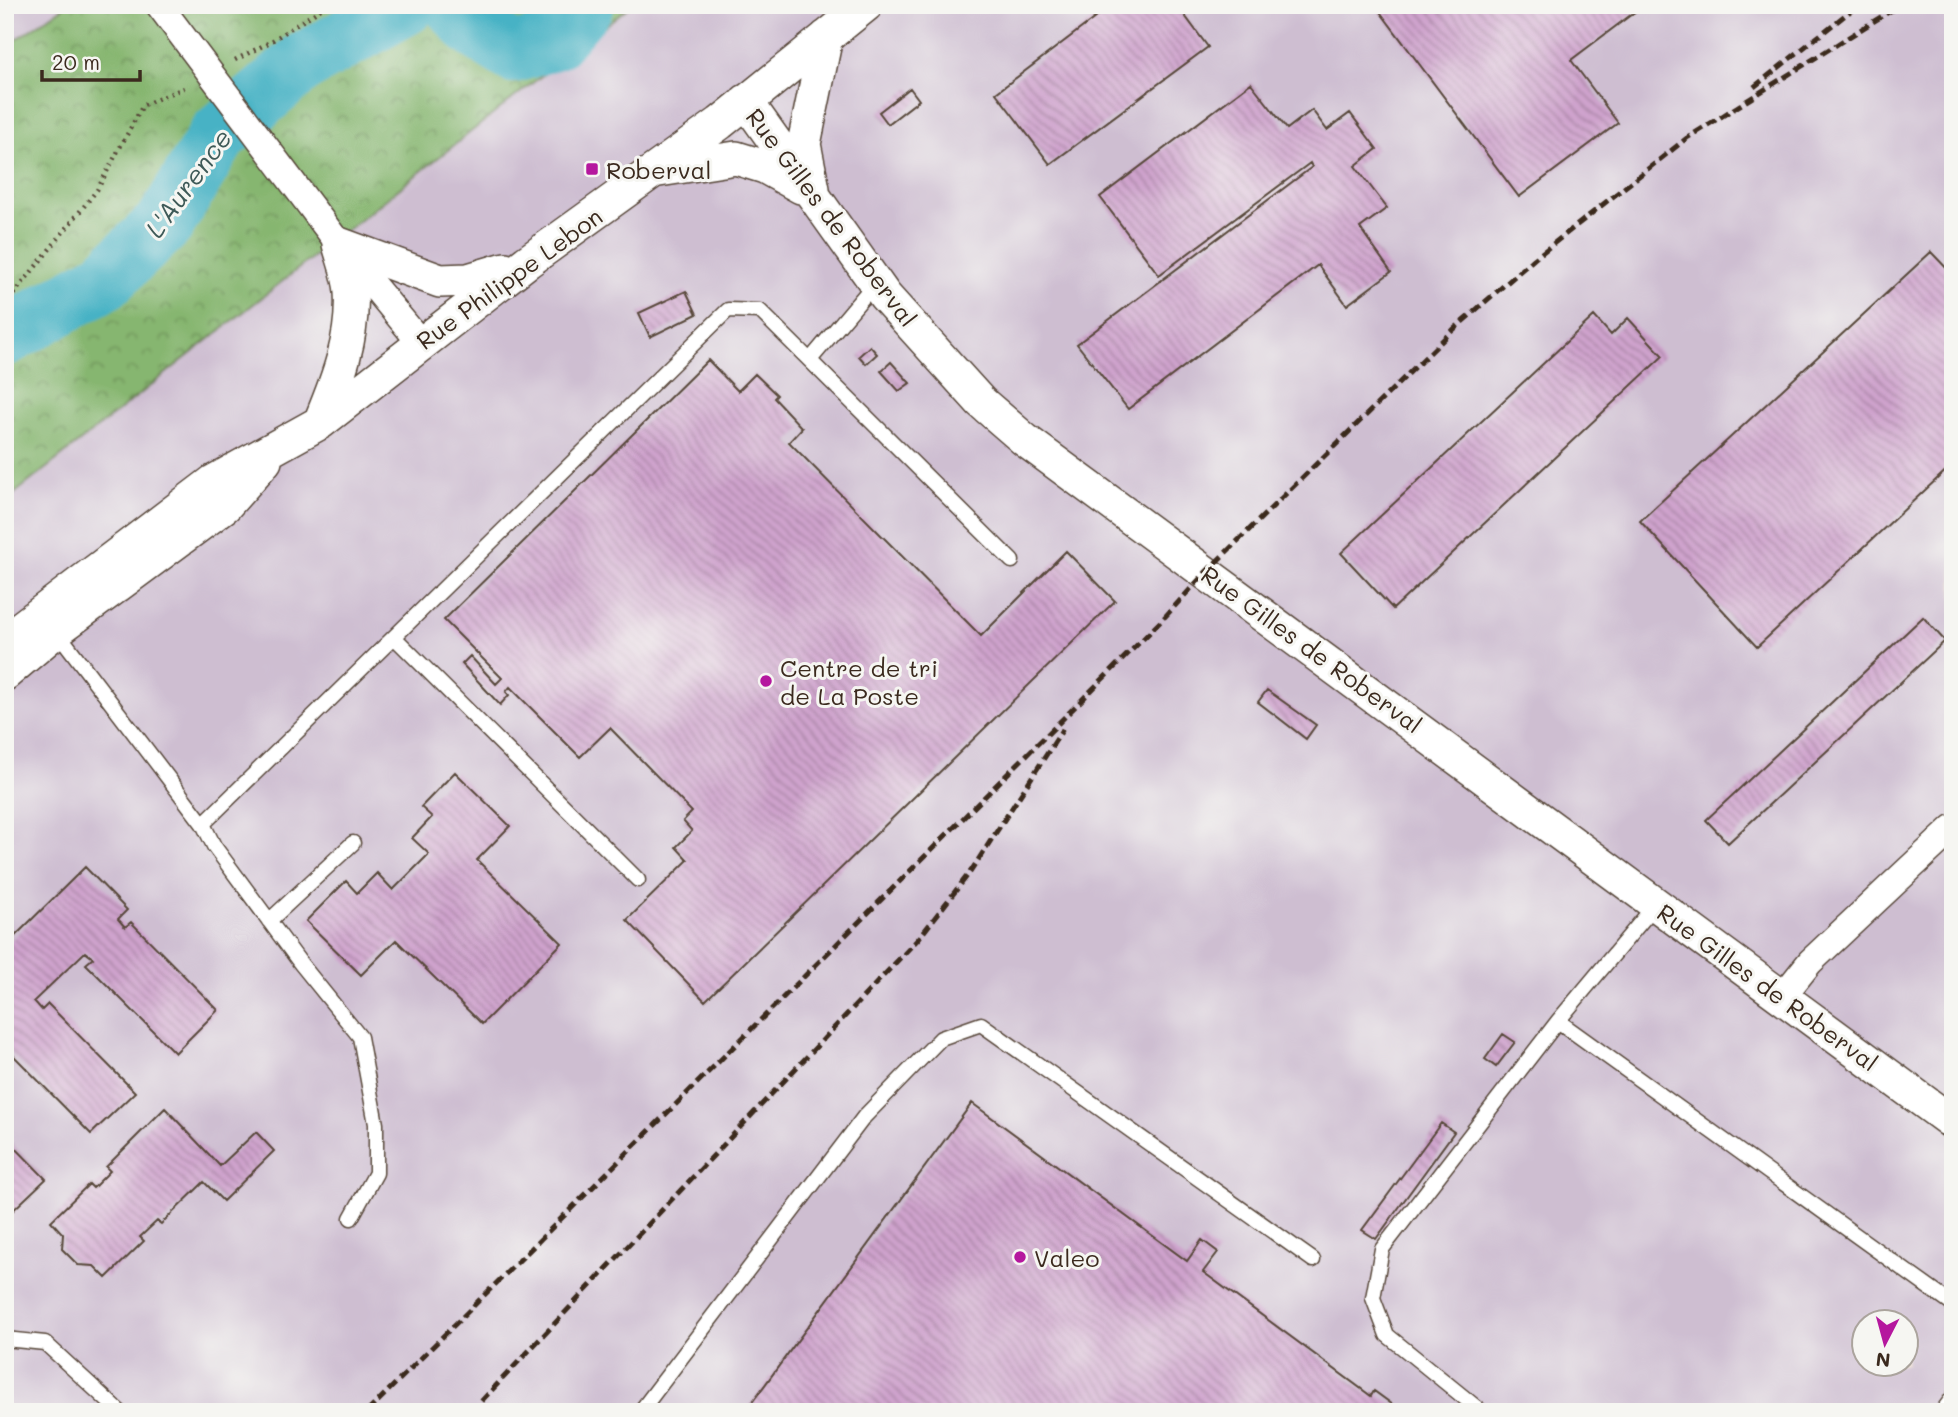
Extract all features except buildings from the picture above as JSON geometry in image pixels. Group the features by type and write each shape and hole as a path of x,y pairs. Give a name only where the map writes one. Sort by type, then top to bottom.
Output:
{"street":[{"path":"159,5 339,243 420,342"},
{"name":"Rue Philippe Lebon","path":"5,640 50,621 225,506 271,452 321,422 420,342 746,101 866,5"},
{"path":"814,195 804,144 826,37"},
{"name":"Rue Gilles de Roberval","path":"746,101 876,283 981,402 1025,440 1953,1123"},
{"path":"653,171 736,158 765,167 814,195"},
{"path":"339,243 440,281 468,280 527,262"},
{"path":"321,422 339,377 349,335 351,290 339,243"},
{"name":"Rue Philippe Lebon","path":"5,674 50,621"},
{"path":"1782,997 1810,962 1953,828"}],"lane":[{"path":"810,360 876,283"},
{"path":"203,824 728,310 760,311 1012,561"},
{"path":"50,621 203,824 214,846 269,921 360,1037 376,1124 376,1174 351,1218"},
{"path":"394,637 638,880"},
{"path":"269,921 353,842"},
{"path":"1482,1412 1387,1335 1373,1298 1382,1250 1558,1021 1656,904"},
{"path":"1558,1021 1953,1305"},
{"path":"640,1412 864,1117 941,1038 981,1024 1312,1260"},
{"path":"5,1339 45,1343 120,1412"},
{"path":"1942,1412 1953,1397"}],"path":[{"path":"5,305 97,190 142,105 270,42 327,5"}],"shaded area":[{"path":"5,5 67,5 5,47"},
{"path":"631,5 1953,5 1953,1412 5,1412 5,501"}],"green space":[{"path":"67,5 631,5 5,501 5,47"}],"waterway":[{"name":"L'Aurence","path":"5,336 104,281 165,223 219,134 302,63 406,5"},
{"name":"L'Aurence","path":"453,5 474,28 514,53 554,40 584,5"}],"railway":[{"path":"1754,87 1858,5"},
{"path":"367,1412 1162,620 1207,571 1453,330 1534,259 1687,138 1900,5"},
{"path":"471,1412 919,938 971,871 1063,729"}],"place":[{"name":"Roberval","path":"592,169"},
{"name":"Centre de tri de La Poste","path":"766,681"},
{"name":"Valeo","path":"1020,1257"}]}
